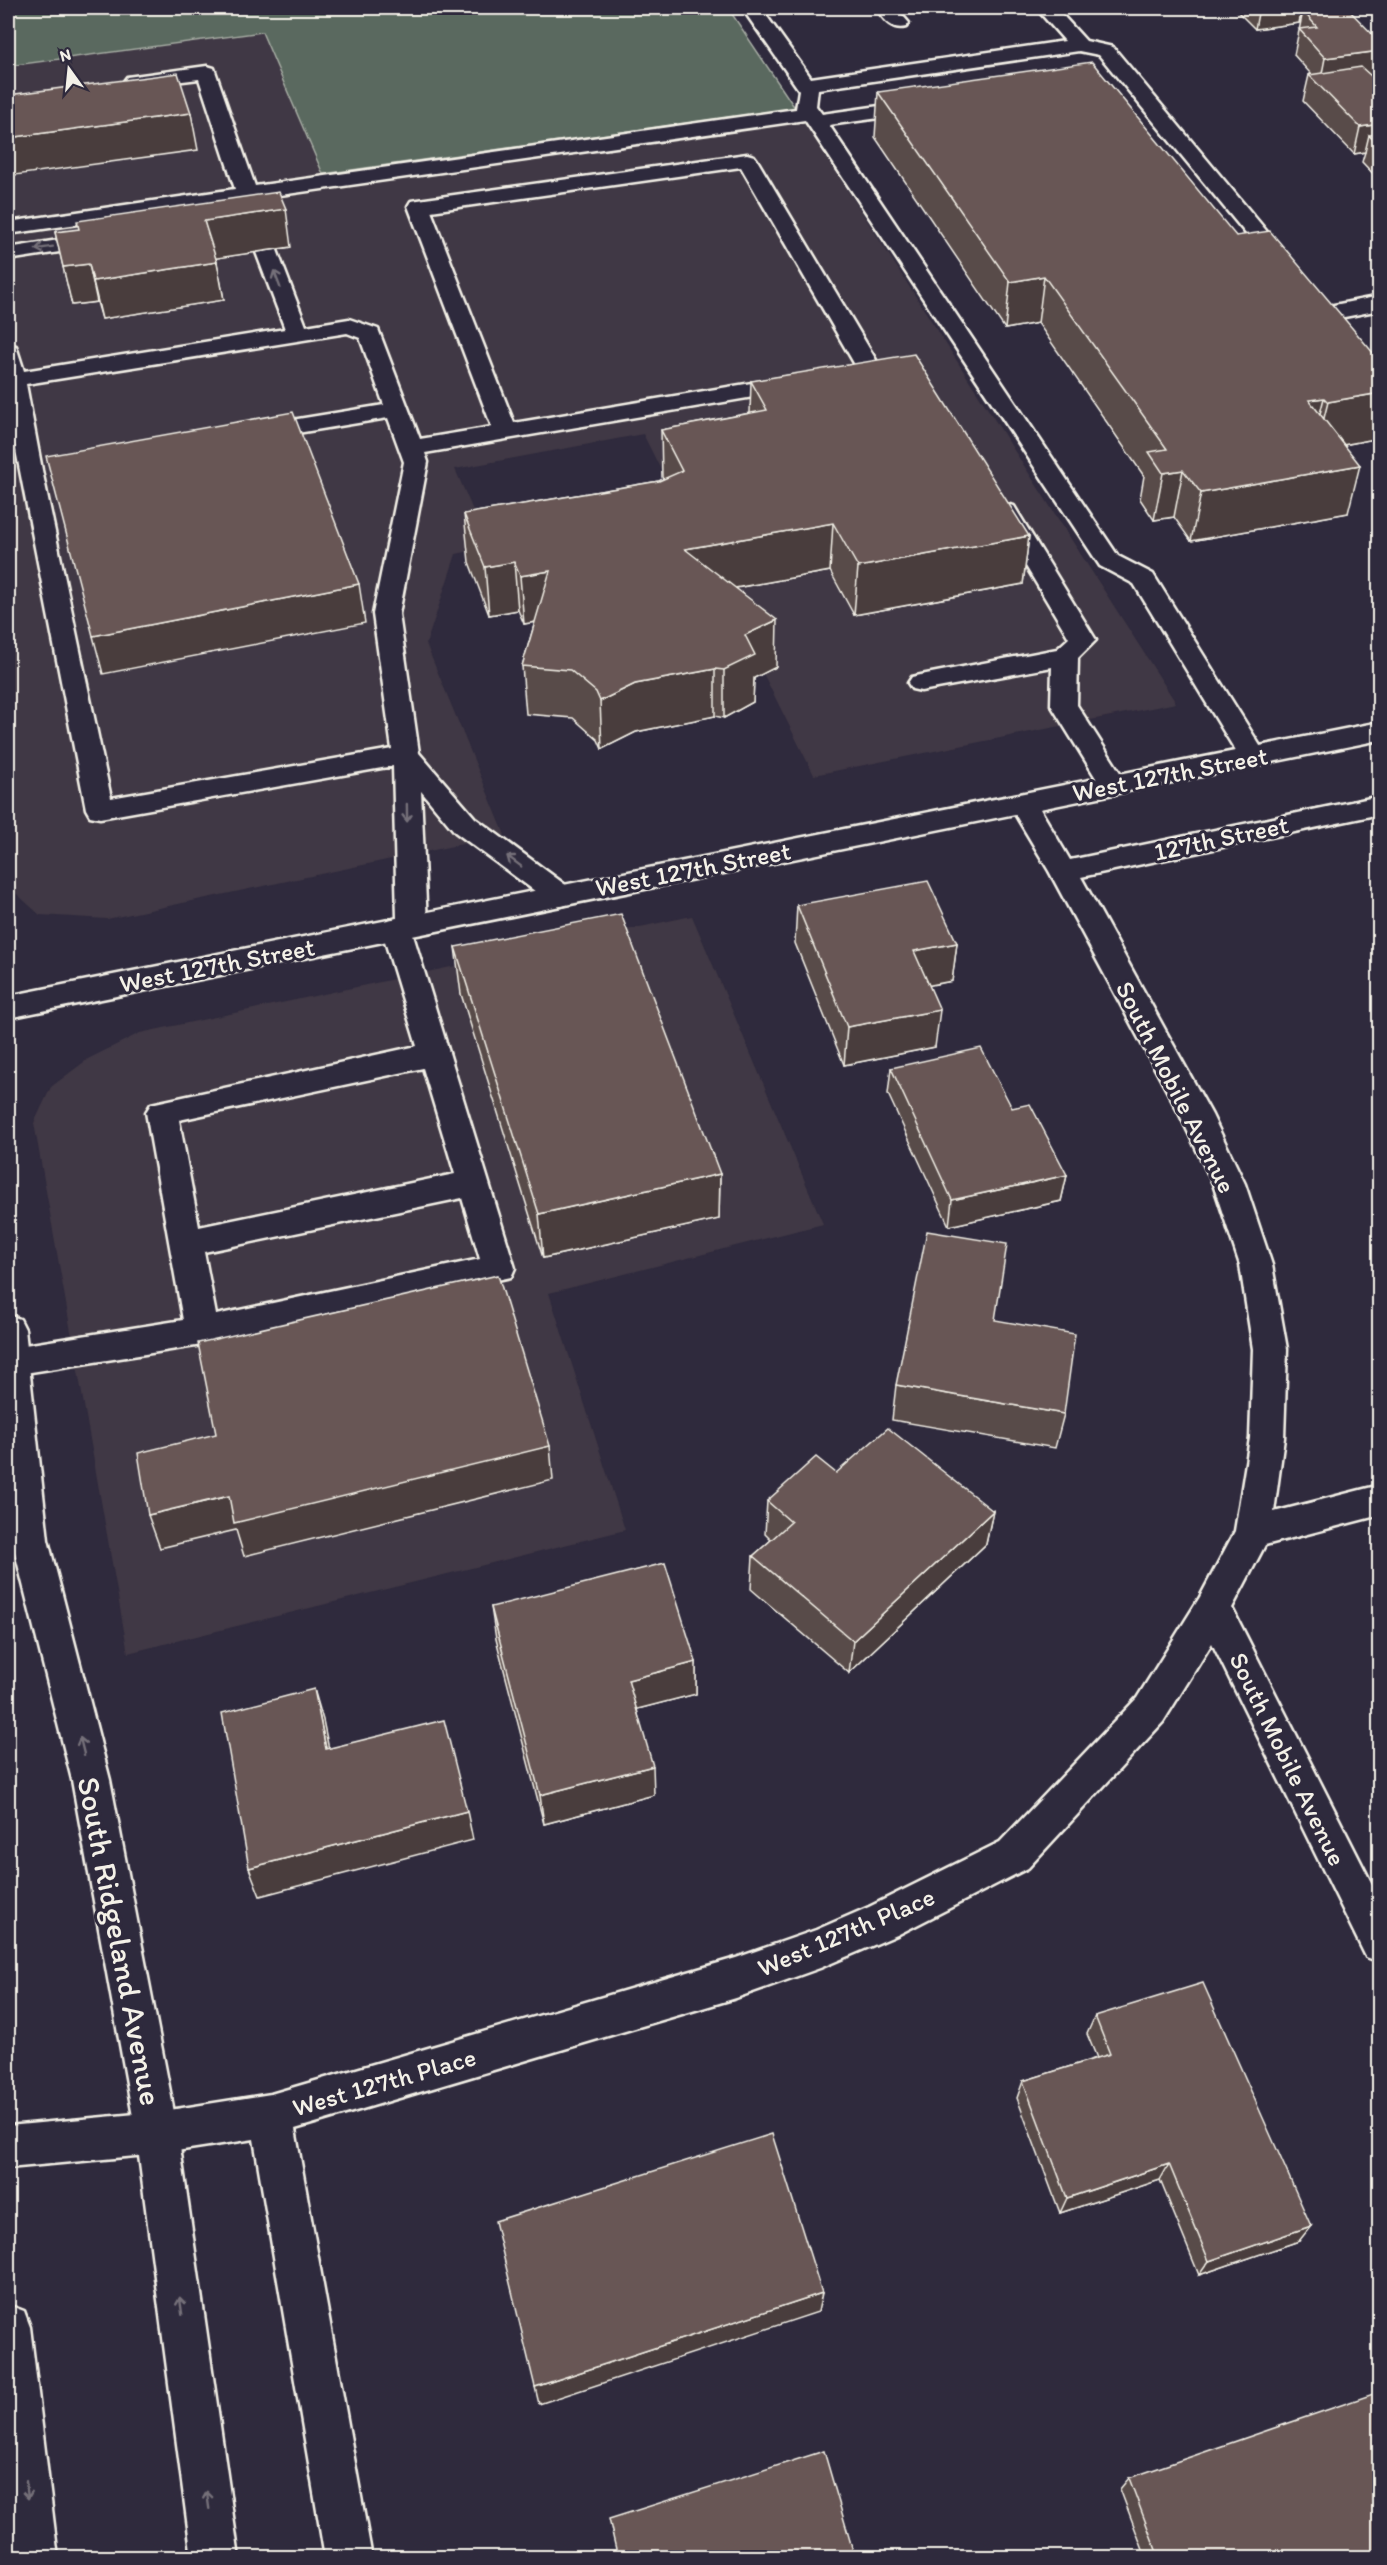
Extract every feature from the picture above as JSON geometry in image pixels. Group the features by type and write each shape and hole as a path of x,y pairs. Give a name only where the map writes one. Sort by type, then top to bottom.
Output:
{"street":[{"path":"752,8 810,104 1109,561 1144,579 1253,757"},
{"path":"886,8 899,23"},
{"path":"1046,8 1079,45"},
{"path":"810,104 1079,45 1106,51 1117,78 1331,322 1380,303"},
{"path":"113,83 207,72 247,193"},
{"path":"810,104 944,103"},
{"path":"8,228 805,114 810,104"},
{"path":"506,432 419,206 747,160 870,370"},
{"path":"230,219 253,216 297,334"},
{"path":"9,254 126,236"},
{"path":"10,1345 202,1331 500,1268 434,1054 404,927 406,755 386,614 416,462 370,334 350,326 14,379"},
{"path":"8,351 30,470 100,809 406,755"},
{"path":"411,448 812,380"},
{"path":"237,436 397,410"},
{"path":"921,683 1065,656 1083,640 994,491"},
{"path":"1065,656 1064,705 1114,785"},
{"name":"West 127th Street","path":"8,1007 1380,731"},
{"path":"406,755 465,825 561,896"},
{"name":"South Mobile Avenue","path":"1023,804 1063,871 1196,1115 1228,1184 1256,1265 1270,1348 1267,1438 1253,1533"},
{"name":"127th Street","path":"1063,871 1380,805"},
{"path":"202,1331 162,1112 434,1054"},
{"path":"186,1243 473,1183"},
{"name":"South Ridgeland Avenue","path":"10,1345 30,1540 91,1780 157,2133 216,2558"},
{"path":"1253,1533 1380,1500"},
{"name":"West 127th Place","path":"8,2147 157,2133 271,2115 736,1978 820,1948 883,1921 1014,1856 1150,1710 1213,1608 1253,1533"},
{"name":"South Mobile Avenue","path":"1213,1608 1380,1943"},
{"path":"271,2115 349,2558"},
{"path":"8,2327 35,2558"}],"shaded area":[{"path":"263,32 323,174 795,108 1176,703 814,775 643,434 455,469 489,547 456,554 426,644 505,835 107,919 40,915 8,886 8,66"},
{"path":"692,916 823,1224 549,1293 625,1530 128,1653 34,1123 51,1087 88,1059 140,1033"}],"green space":[{"path":"8,8 728,8 795,108 323,174 262,32 8,66"}],"building":[{"path":"1347,8 1380,42 1380,51 1325,58 1299,29 1317,27 1303,11"},
{"path":"1092,62 1236,236 1270,231 1380,361 1380,393 1328,402 1324,398 1309,400 1360,465 1201,493 1183,470 1163,473 1149,452 1167,449 1044,276 1010,282 878,92"},
{"path":"1361,67 1380,84 1380,124 1360,127 1309,75"},
{"path":"178,73 191,113 8,138 8,95"},
{"path":"1380,134 1380,147 1369,135"},
{"path":"279,192 286,209 204,221 217,262 93,281 89,264 63,267 55,232 79,229 77,221"},
{"path":"914,354 1029,536 858,567 833,523 685,549 777,620 745,635 755,655 724,670 715,669 635,684 600,701 596,692 570,670 522,666 550,571 520,576 514,562 485,567 464,514 659,481 682,471 661,430 767,410 751,381"},
{"path":"293,412 359,584 93,636 46,456"},
{"path":"928,881 957,943 914,951 940,1010 847,1027 797,905"},
{"path":"621,914 720,1174 539,1214 455,947"},
{"path":"981,1048 1012,1108 1030,1104 1067,1175 952,1200 891,1068"},
{"path":"927,1231 1007,1244 995,1320 1075,1334 1064,1414 896,1385"},
{"path":"498,1275 550,1446 234,1523 229,1496 148,1515 138,1453 216,1434 198,1343"},
{"path":"888,1428 993,1511 853,1641 753,1556 791,1522 767,1501 816,1457 836,1473"},
{"path":"665,1563 696,1662 628,1680 653,1766 540,1795 491,1607"},
{"path":"314,1689 326,1749 444,1720 467,1811 249,1868 222,1713"},
{"path":"1203,1983 1311,2226 1209,2261 1169,2164 1067,2198 1023,2081 1110,2054 1095,2016"},
{"path":"772,2134 822,2293 535,2387 495,2221"},
{"path":"1379,2392 1380,2558 1159,2558 1129,2478"},
{"path":"824,2451 855,2558 618,2558 609,2519"}]}
